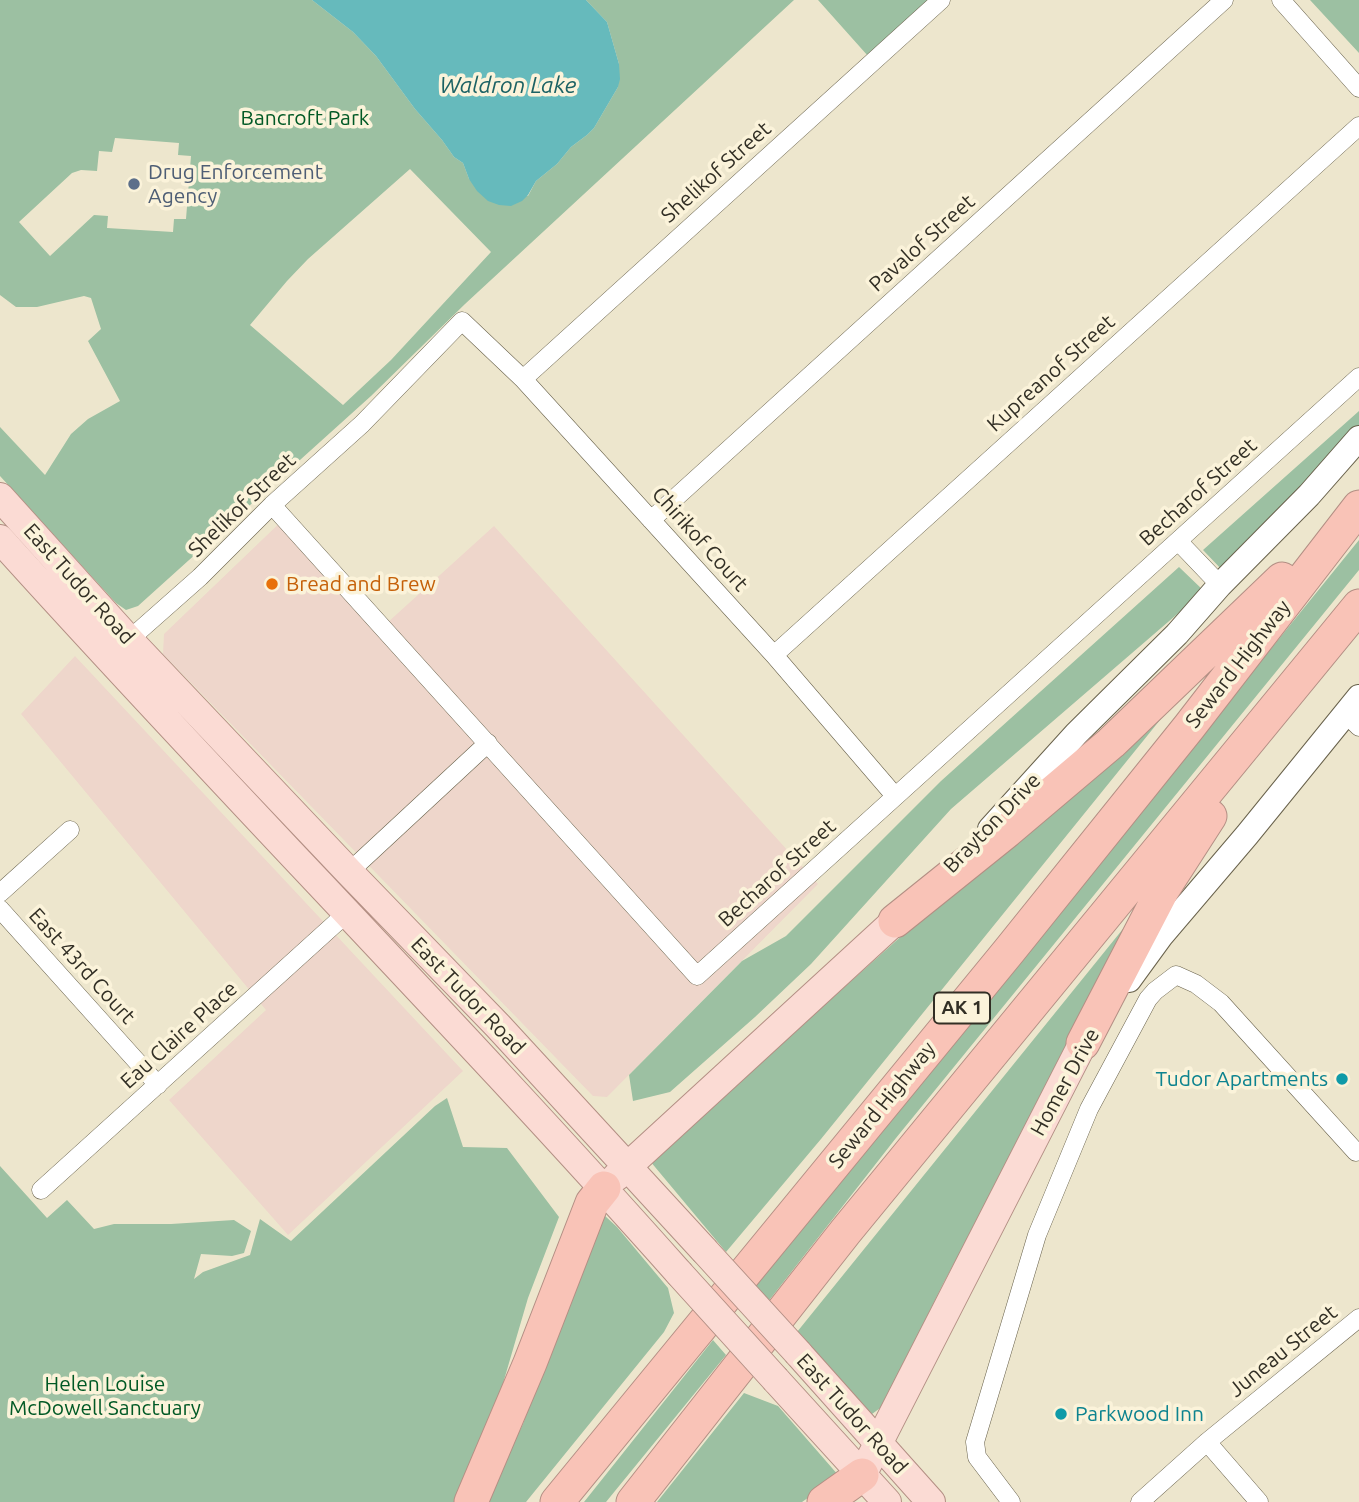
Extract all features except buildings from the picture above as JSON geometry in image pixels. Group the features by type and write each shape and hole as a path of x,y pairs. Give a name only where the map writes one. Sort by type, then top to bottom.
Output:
{"highway":[{"path":"895,921 1111,743 1359,506"},
{"name":"Seward Highway","path":"557,1502 1009,951 1189,727 1359,506"},
{"name":"AK 1","path":"633,1502 846,1231 1359,606"},
{"path":"1083,1043 1163,889 1286,695"},
{"path":"471,1502 530,1363 592,1203 616,1177"},
{"path":"824,1502 862,1475"}],"main road":[{"name":"Brayton Drive","path":"616,1177 895,921 985,834 1076,734 1177,634 1220,585 1309,495 1359,438"},
{"name":"East Tudor Road","path":"0,497 119,649 348,912 616,1177 704,1251 930,1502"},
{"name":"East Tudor Road","path":"4,553 119,649 349,872 498,1026 616,1177 679,1273 887,1502"},
{"name":"Homer Drive","path":"862,1475 1083,1043 1161,936 1354,712"}],"street":[{"name":"Shelikof Street","path":"523,379 941,0"},
{"name":"Pavalof Street","path":"651,520 1224,0"},
{"path":"1281,0 1359,88"},
{"name":"Kupreanof Street","path":"774,655 1359,126"},
{"name":"Shelikof Street","path":"119,649 200,577 272,505 362,424 462,321"},
{"name":"Chirikof Court","path":"462,321 523,379 774,655 895,796"},
{"name":"Becharof Street","path":"272,505 697,976 1359,377"},
{"path":"1178,541 1220,585"},
{"path":"349,872 488,743"},
{"path":"0,893 70,830"},
{"name":"East 43rd Court","path":"0,909 158,1085"},
{"name":"Eau Claire Place","path":"41,1190 348,912"},
{"name":"Homer Drive","path":"1011,1502 977,1457 975,1442 1037,1236 1088,1109 1148,999 1155,991 1176,975 1196,984 1221,1003 1358,1152"},
{"name":"Juneau Street","path":"1140,1502 1207,1442 1359,1318"},
{"path":"1207,1442 1259,1502"}],"shaded area":[{"path":"289,514 387,623 494,526 818,884 607,1097 593,1096 163,654 164,634"},
{"path":"75,656 463,1071 288,1235 169,1100 266,1010 21,714"}],"green space":[{"name":"Bancroft Park","path":"0,0 312,0 353,32 376,56 454,157 463,163 469,179 528,196 536,181 594,128 618,87 619,64 607,22 586,0 794,0 465,304 371,396 138,606 126,610 116,603 0,476 0,427 45,475 71,434 88,419 120,401 88,341 101,329 91,298 84,296 37,307 16,307 0,295","holes":["115,138 179,143 178,155 191,156 186,219 174,219 173,232 107,228 108,216 94,215 50,256 19,222 72,173 81,170 97,171 99,151 112,152","410,169 491,252 391,360 343,405 250,325 308,259"]},
{"path":"818,0 928,0 868,56"},
{"path":"1310,0 1359,0 1359,53"},
{"path":"1359,411 1359,428 1224,572 1203,550"},
{"path":"1359,540 1359,570 896,1138 767,1303 754,1287"},
{"path":"1179,567 1204,591 951,809 811,964 755,1017 670,1092 633,1101 629,1075 742,961 786,936 941,781"},
{"path":"1172,694 1177,699 821,1139 726,1252 650,1161"},
{"path":"1152,893 1147,908 944,1282 883,1406 872,1414 797,1332"},
{"name":"Helen Louise McDowell Sanctuary","path":"447,1098 463,1147 507,1148 559,1217 528,1298 499,1397 462,1502 0,1502 0,1166 47,1218 67,1200 94,1229 114,1224 234,1220 251,1231 244,1253 232,1256 201,1254 194,1279 203,1272 250,1255 260,1219 291,1241 435,1106"},
{"path":"604,1215 668,1288 674,1313 664,1332 526,1502 485,1502 523,1424 594,1227"},
{"path":"713,1340 726,1355 606,1502 584,1502"},
{"path":"744,1393 778,1406 839,1476 802,1502 657,1502"}],"water":[{"name":"Waldron Lake","path":"312,0 586,0 607,22 619,64 618,87 594,128 536,181 522,201 511,206 499,205 488,201 477,191 463,163 454,157 376,56 353,32"}],"place":[{"name":"Drug Enforcement Agency","path":"134,184"},
{"name":"Bread and Brew","path":"272,584"},
{"name":"Tudor Apartments","path":"1342,1079"},
{"name":"Parkwood Inn","path":"1061,1414"}]}
